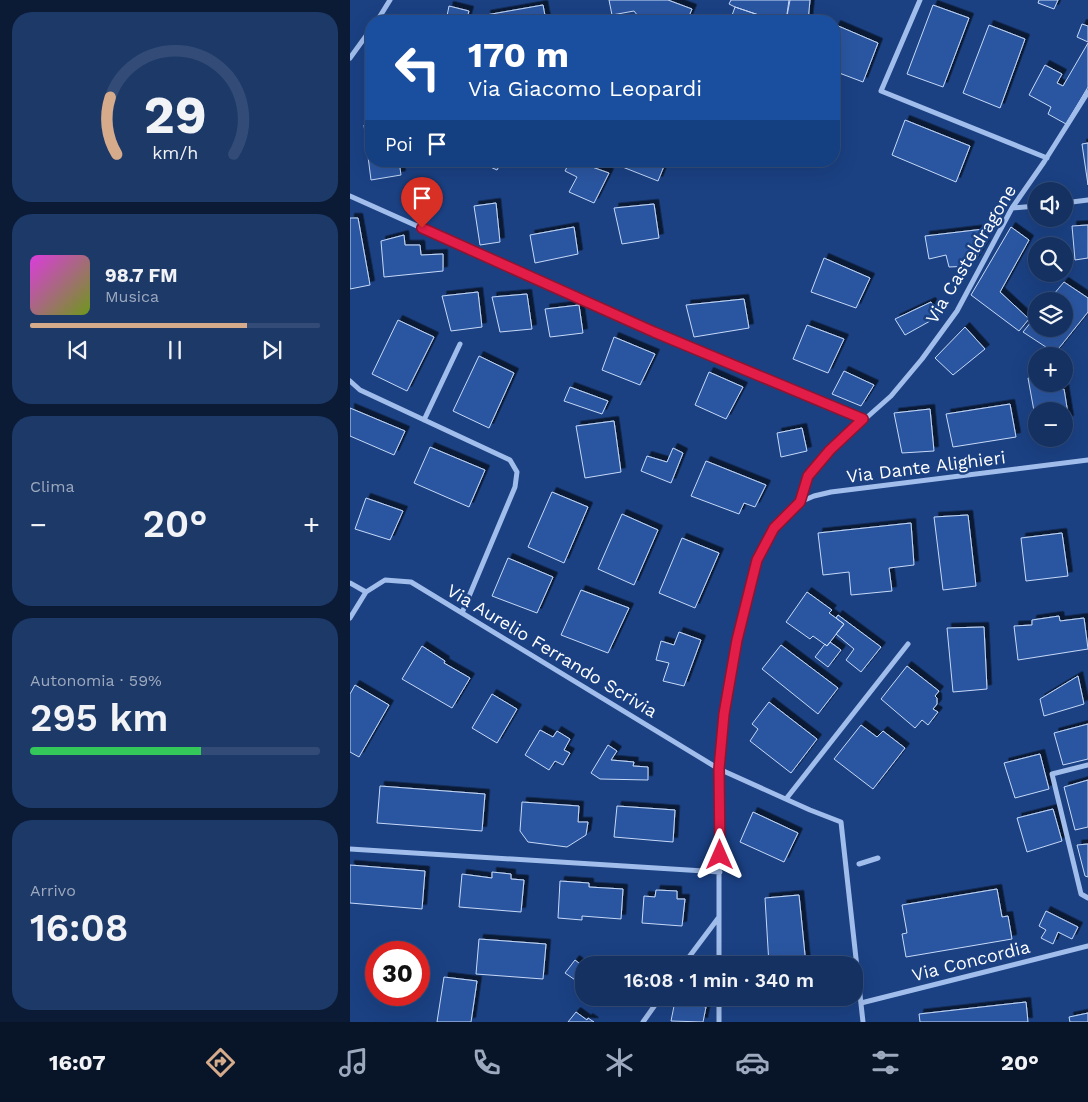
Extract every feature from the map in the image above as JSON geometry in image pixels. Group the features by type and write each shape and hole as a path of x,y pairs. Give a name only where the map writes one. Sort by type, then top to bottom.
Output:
{"street":[{"path":"381,15 390,0"},
{"path":"920,0 881,91 1047,158"},
{"path":"350,58 365,37"},
{"name":"Via Casteldragone","path":"719,956 719,769 724,714 737,640 757,560 774,528 800,502 808,476 830,450 891,396 922,359 957,311 1012,208 1047,158 1088,92"},
{"path":"350,196 654,332 863,419"},
{"path":"1073,202 1088,200"},
{"path":"1012,208 1028,207"},
{"path":"424,420 460,344"},
{"path":"350,381 360,390 510,460 517,472 515,487 462,612"},
{"name":"Via Dante Alighieri","path":"800,502 831,492 1088,460"},
{"name":"Via Aurelio Ferrando Scrivia","path":"350,618 366,592 385,580 411,582 719,769 841,822 856,956"},
{"path":"350,583 366,592"},
{"path":"786,799 908,644"},
{"path":"1088,765 1052,774 1081,894 1088,898"},
{"path":"350,849 720,872"},
{"path":"858,864 878,858"},
{"path":"690,956 720,916"},
{"name":"Via Concordia","path":"863,1002 1088,946"},
{"path":"643,1022 654,1006"},
{"path":"719,1006 719,1022"},
{"path":"861,1006 864,1022"}],"building":[{"path":"609,0 668,0 692,9 690,15 637,15 634,11 612,15"},
{"path":"731,0 789,0 787,15 758,15 729,4"},
{"path":"790,0 810,0 809,15 787,15"},
{"path":"1039,0 1058,0 1054,9 1038,3"},
{"path":"543,5 545,15 486,15"},
{"path":"933,5 969,18 943,87 907,74"},
{"path":"449,6 469,11 468,15 447,15"},
{"path":"735,7 759,15 732,15"},
{"path":"1082,24 1088,26 1088,42 1077,37"},
{"path":"989,25 1025,39 1000,108 963,93"},
{"path":"840,27 878,43 863,82 840,73"},
{"path":"1088,43 1088,87 1066,124 1048,114 1051,107 1029,95 1045,65 1062,74 1057,83 1063,86"},
{"path":"905,120 970,146 956,182 892,155"},
{"path":"1088,143 1088,185 1082,144"},
{"path":"369,167 400,167 401,175 371,180"},
{"path":"567,167 592,167 609,173 594,203 569,192 577,177 565,171"},
{"path":"623,167 664,167 658,181"},
{"path":"496,203 500,242 480,245 474,206"},
{"path":"654,204 659,238 622,244 614,208"},
{"path":"350,218 358,218 370,285 350,289"},
{"path":"1088,225 1088,258 1075,260 1073,226"},
{"path":"574,227 578,254 535,263 530,235"},
{"path":"1011,227 1028,239 1000,292 1028,318 1019,331 971,295"},
{"path":"984,229 985,244 971,266 949,267 946,255 929,259 925,236"},
{"path":"404,235 405,245 420,245 421,255 443,254 443,271 384,277 381,241"},
{"path":"824,258 870,278 856,308 811,292"},
{"path":"1064,282 1088,298 1088,312 1073,331 1073,292 1056,292"},
{"path":"478,292 482,327 451,331 442,296"},
{"path":"527,294 532,329 500,332 492,297"},
{"path":"744,299 749,328 694,337 686,305"},
{"path":"931,302 939,316 905,335 895,319"},
{"path":"579,305 583,333 550,337 545,309"},
{"path":"398,320 434,337 407,391 372,374"},
{"path":"807,325 844,339 828,373 793,359"},
{"path":"1028,326 1028,335 1023,332"},
{"path":"965,327 985,349 953,375 935,358"},
{"path":"614,337 655,354 640,385 602,370"},
{"path":"1031,337 1068,337 1060,347 1046,347"},
{"path":"479,356 514,373 489,428 453,411"},
{"path":"844,371 874,385 861,406 832,394"},
{"path":"709,372 743,387 726,419 695,405"},
{"path":"570,387 608,401 602,414 564,401"},
{"path":"1031,392 1064,392 1066,402 1032,402"},
{"path":"1010,404 1016,437 953,447 946,414"},
{"path":"350,408 405,431 394,455 350,436"},
{"path":"930,409 934,451 902,453 894,413"},
{"path":"614,421 621,472 585,478 576,426"},
{"path":"802,428 807,451 781,457 777,433"},
{"path":"430,447 485,470 469,507 414,483"},
{"path":"673,448 683,453 671,483 641,471 647,456 667,462"},
{"path":"706,461 766,485 755,507 744,503 739,514 691,496"},
{"path":"552,492 588,507 564,563 528,547"},
{"path":"366,498 403,511 390,540 355,529"},
{"path":"622,514 658,530 634,585 598,569"},
{"path":"968,515 976,586 943,590 934,517"},
{"path":"911,523 914,565 889,568 892,591 851,595 849,572 823,575 818,533"},
{"path":"1062,533 1068,576 1026,581 1021,538"},
{"path":"682,538 719,553 695,608 659,593"},
{"path":"508,558 553,577 537,613 492,596"},
{"path":"581,590 629,608 608,653 561,635"},
{"path":"807,592 832,610 829,613 844,624 827,646 813,636 810,639 786,622"},
{"path":"838,615 881,647 861,672 846,660 854,649 836,634 844,624 836,618"},
{"path":"1059,616 1060,621 1084,618 1088,649 1018,660 1014,626 1032,625 1032,620"},
{"path":"984,627 987,689 953,692 947,628"},
{"path":"679,632 701,640 684,686 663,681 669,663 656,660 661,641 674,645"},
{"path":"830,642 841,650 828,667 815,657 825,644 827,646"},
{"path":"781,645 838,688 818,714 762,669"},
{"path":"422,646 445,661 444,663 470,678 452,708 402,679"},
{"path":"907,666 939,691 935,696 937,704 933,709 938,712 928,725 922,720 915,728 881,699"},
{"path":"1078,676 1084,704 1044,716 1040,699"},
{"path":"355,685 389,705 359,757 350,752 350,694"},
{"path":"492,694 517,709 497,743 472,728"},
{"path":"769,702 817,739 791,773 750,741 758,729 752,724"},
{"path":"1088,724 1088,759 1063,765 1054,733"},
{"path":"861,725 877,737 883,731 905,748 873,789 834,759"},
{"path":"540,730 553,737 557,731 570,739 564,750 570,753 563,765 555,761 549,770 525,755"},
{"path":"608,745 617,751 611,760 634,762 633,766 648,767 648,780 600,779 591,773"},
{"path":"1040,754 1049,789 1015,798 1004,763"},
{"path":"1088,780 1088,827 1075,830 1064,787"},
{"path":"380,786 485,794 482,831 377,823"},
{"path":"522,802 579,806 578,822 588,822 586,835 567,847 528,842 520,831"},
{"path":"617,806 675,810 673,842 614,837"},
{"path":"1053,809 1062,841 1027,852 1017,818"},
{"path":"753,812 798,833 784,862 740,842"},
{"path":"1088,844 1088,877 1085,876 1077,845"},
{"path":"350,865 425,871 422,909 350,903"},
{"path":"492,872 511,874 511,879 524,880 521,912 459,907 462,874 492,878"},
{"path":"560,881 589,883 589,887 623,889 621,919 582,916 582,920 558,918"},
{"path":"997,889 1002,917 1008,916 1012,939 906,957 902,934 907,933 902,905"},
{"path":"656,890 677,891 677,899 685,899 682,926 642,923 644,896 655,897"},
{"path":"799,895 805,956 768,956 765,898"},
{"path":"1046,911 1078,927 1072,939 1058,932 1053,944 1041,938 1046,930 1039,926"},
{"path":"479,939 546,944 543,979 476,974"},
{"path":"575,960 575,980 565,973"},
{"path":"444,977 477,981 471,1022 437,1022"},
{"path":"1026,1002 1028,1022 920,1022 919,1014"},
{"path":"674,1006 706,1007 703,1022 671,1021"},
{"path":"576,1012 587,1020 588,1018 594,1022 568,1022"},
{"path":"1088,1013 1088,1022 1070,1022 1069,1017"}],"route":[{"path":"422,228 654,332 863,419 830,450 808,476 800,502 774,528 757,560 737,640 721,733 719,769 720,855"}]}
